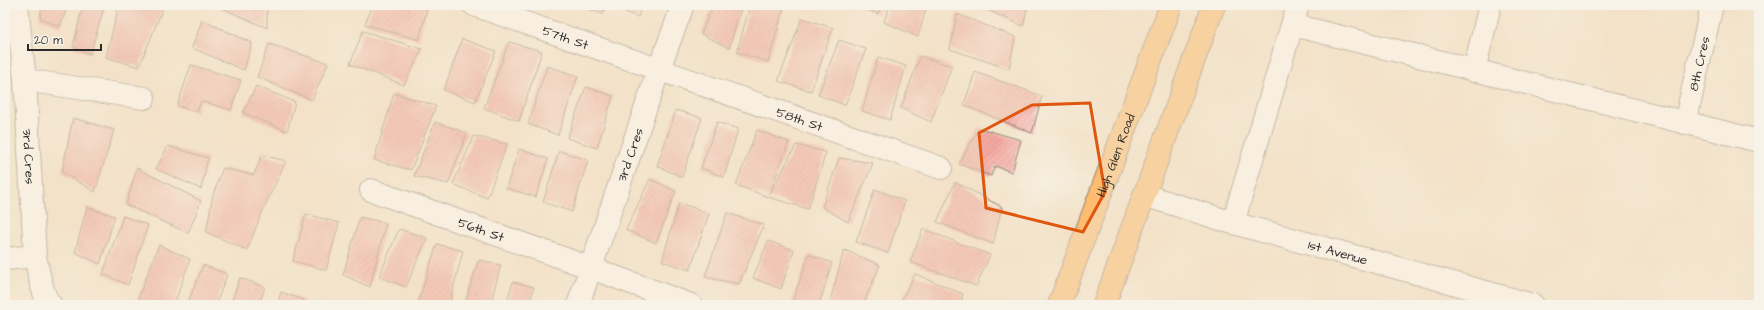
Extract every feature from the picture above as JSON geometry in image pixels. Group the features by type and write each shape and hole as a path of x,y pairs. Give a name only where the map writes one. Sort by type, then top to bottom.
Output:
{"main road":[{"name":"High Glen Road","path":"1059,305 1171,5"},
{"path":"1104,305 1214,5"}],"street":[{"name":"3rd Cres","path":"17,5 13,43 25,80 35,256 41,283 48,302 51,305"},
{"name":"57th St","path":"474,5 659,69"},
{"name":"3rd Cres","path":"578,305 592,268 659,69 683,5"},
{"path":"1474,71 1490,5"},
{"name":"8th Cres","path":"1685,123 1712,5"},
{"path":"1233,223 1296,15 1474,71 1759,141"},
{"name":"58th St","path":"659,69 941,168"},
{"path":"25,80 144,98"},
{"name":"56th St","path":"370,190 592,268 690,305"},
{"name":"1st Avenue","path":"1144,195 1491,300 1533,305"},
{"path":"5,259 35,256"}],"highlighted area":[{"path":"1090,103 1105,192 1083,232 986,208 979,133 1032,105"}],"building":[{"path":"42,5 68,5 60,27 40,18"},
{"path":"83,5 105,5 90,54 73,47"},
{"path":"119,5 155,5 163,8 139,67 106,57"},
{"path":"215,5 267,5 267,28"},
{"path":"373,5 428,5 419,40 365,24"},
{"path":"576,5 606,5 603,14"},
{"path":"615,5 642,5 638,17 614,8"},
{"path":"713,5 742,5 729,48 701,34"},
{"path":"750,5 776,5 784,7 768,62 737,52"},
{"path":"856,5 881,5 878,14"},
{"path":"890,5 927,5 918,37 884,22"},
{"path":"976,5 1028,5 1023,26"},
{"path":"957,14 1015,37 1009,69 950,49"},
{"path":"802,18 833,28 811,91 778,81"},
{"path":"202,20 252,43 244,70 192,48"},
{"path":"363,31 422,49 404,85 350,64"},
{"path":"462,39 496,51 475,102 444,90"},
{"path":"839,40 866,49 845,105 818,95"},
{"path":"509,42 542,51 519,121 484,108"},
{"path":"269,44 328,63 312,100 257,77"},
{"path":"920,56 952,66 931,122 901,108"},
{"path":"878,57 906,66 890,120 862,111"},
{"path":"191,65 241,80 231,110 201,101 197,112 177,106"},
{"path":"547,66 578,76 558,135 528,124"},
{"path":"975,72 1042,96 1032,133 964,105"},
{"path":"256,86 295,102 287,131 243,113"},
{"path":"586,87 613,96 597,148 567,138"},
{"path":"394,93 436,106 411,170 374,160"},
{"path":"676,110 702,118 682,177 657,166"},
{"path":"73,118 114,130 95,192 62,172"},
{"path":"435,122 467,133 448,184 414,176"},
{"path":"717,122 738,129 724,177 701,168"},
{"path":"979,128 1021,140 1012,172 995,166 991,176 959,164"},
{"path":"757,130 789,142 768,197 736,185"},
{"path":"474,136 507,144 487,198 453,184"},
{"path":"796,145 826,152 808,209 768,197"},
{"path":"168,146 208,158 201,189 156,169"},
{"path":"519,149 548,159 536,197 506,188"},
{"path":"559,151 588,160 572,212 543,202"},
{"path":"262,155 286,161 262,212 247,250 206,232 213,195 223,168 254,175"},
{"path":"839,158 873,163 848,222 822,207"},
{"path":"137,168 201,201 188,233 126,205"},
{"path":"650,179 676,191 656,243 626,230"},
{"path":"955,182 1002,207 993,244 937,222"},
{"path":"875,189 905,201 888,253 856,242"},
{"path":"679,203 709,213 690,270 662,261"},
{"path":"87,207 115,216 100,264 75,252"},
{"path":"727,213 764,225 739,284 705,277"},
{"path":"306,214 339,223 326,270 293,261"},
{"path":"123,216 148,225 128,285 103,274"},
{"path":"360,217 386,223 370,287 343,275"},
{"path":"399,229 427,238 406,287 379,277"},
{"path":"923,229 990,255 976,286 910,262"},
{"path":"768,241 794,250 781,289 753,278"},
{"path":"437,244 463,251 449,305 417,305"},
{"path":"159,245 190,259 174,305 152,305 138,298"},
{"path":"844,250 880,265 863,305 829,305"},
{"path":"809,254 832,263 819,305 791,305"},
{"path":"479,260 501,265 490,305 464,305"},
{"path":"203,265 227,274 216,305 187,305"},
{"path":"915,274 963,294 960,305 899,305"},
{"path":"240,278 265,287 259,305 230,305"},
{"path":"513,282 534,287 529,305 506,305"},
{"path":"281,292 304,300 302,305 277,305"}]}
